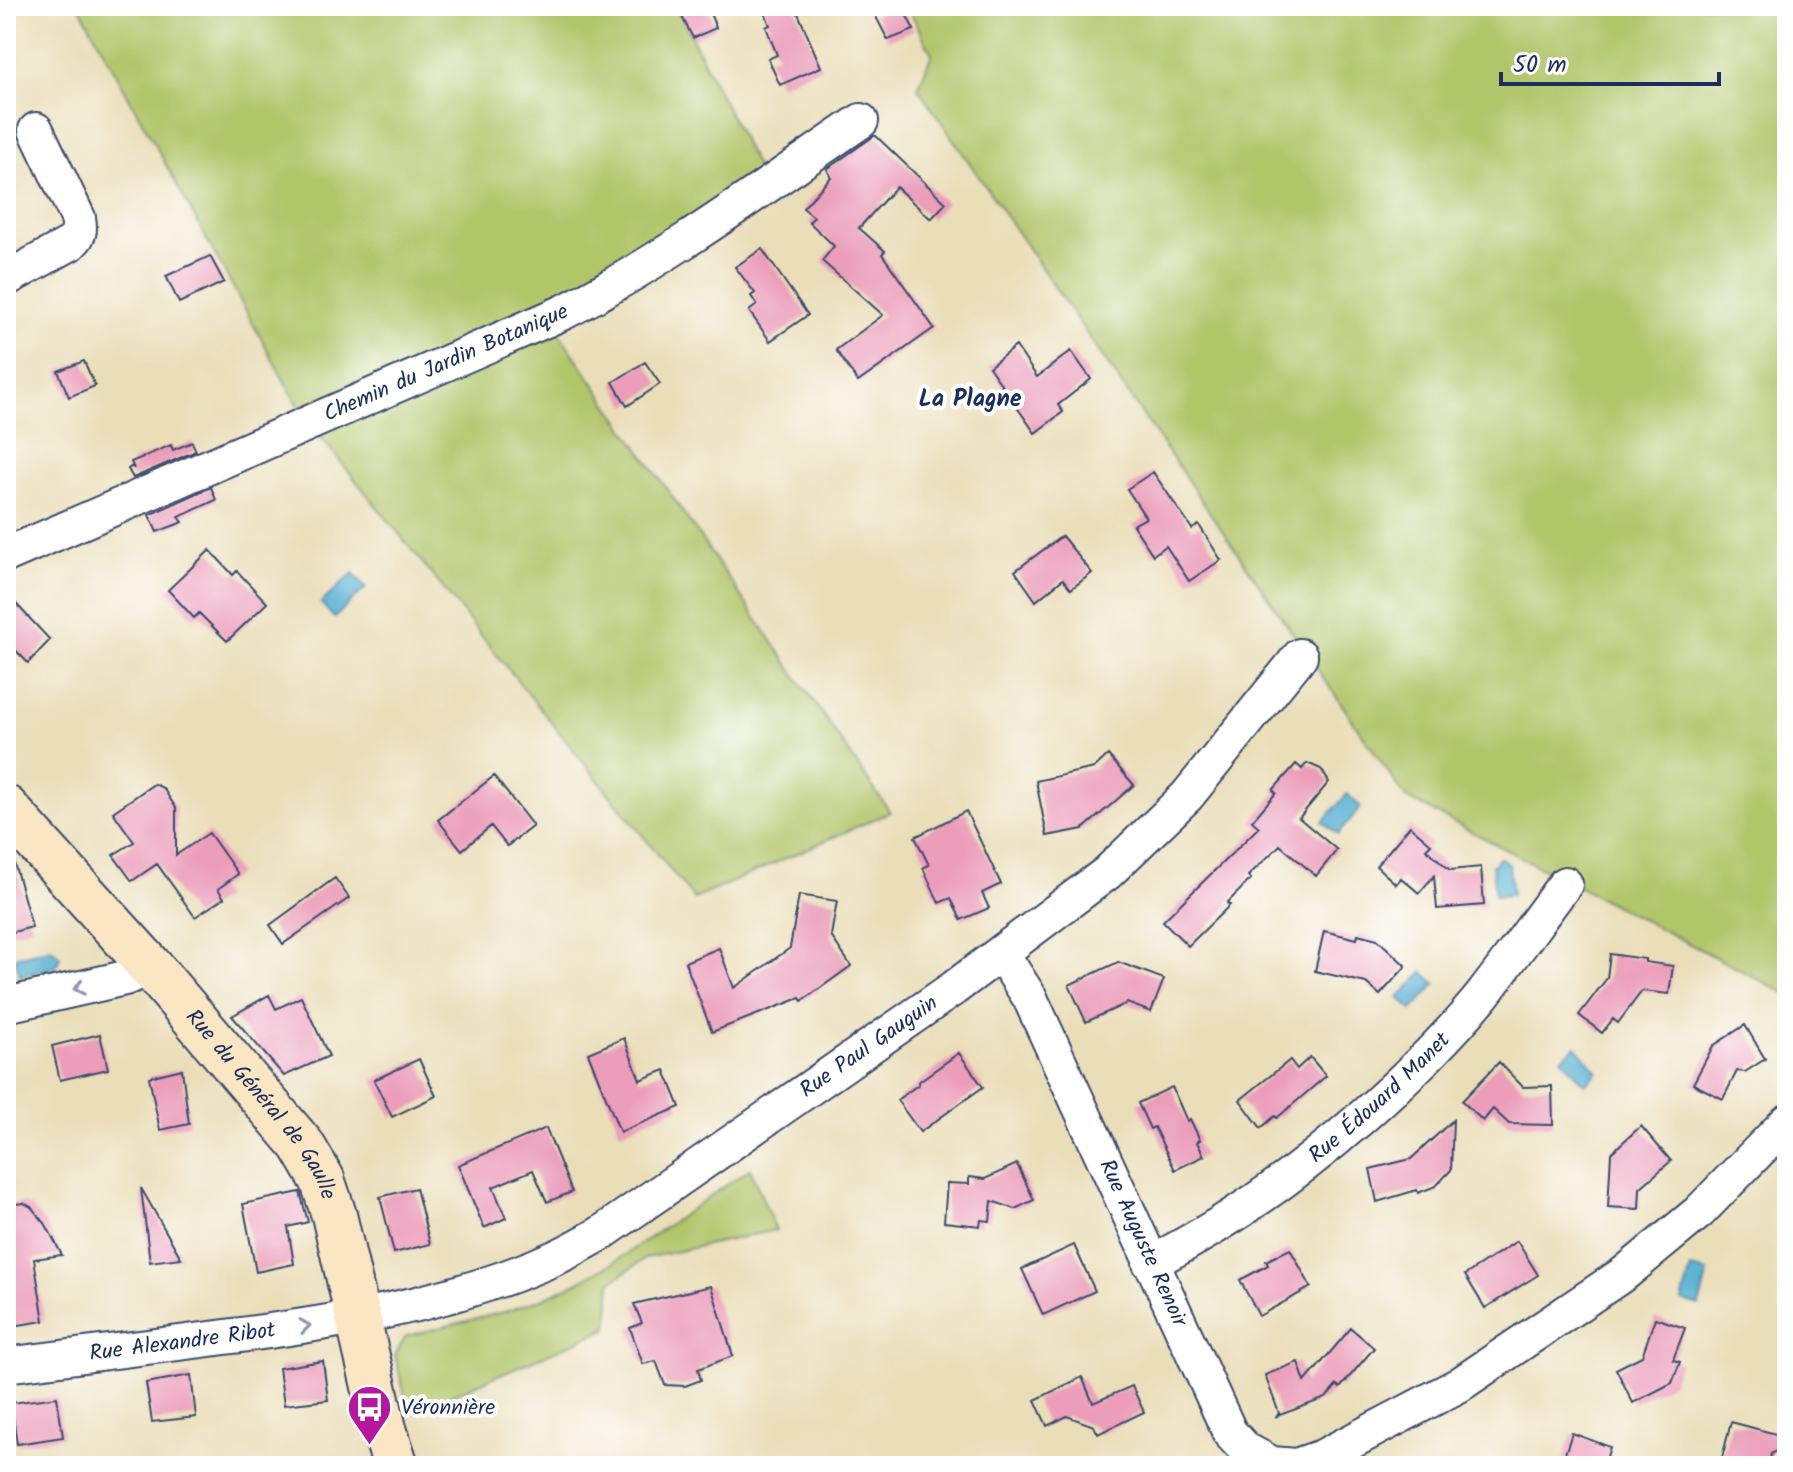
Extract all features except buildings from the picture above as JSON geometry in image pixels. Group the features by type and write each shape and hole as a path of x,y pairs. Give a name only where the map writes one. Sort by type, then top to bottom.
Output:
{"street":[{"name":"Chemin du Jardin Botanique","path":"6,555 564,312 609,289 651,262 861,121"},
{"path":"6,279 71,243 78,237 80,228 36,130"},
{"name":"Rue Paul Gauguin","path":"358,1317 505,1278 559,1256 600,1234 1002,954 1107,873 1187,796 1300,656"},
{"name":"Rue du Général de Gaulle","path":"6,808 149,965 302,1145 322,1179 334,1215 384,1429 396,1466"},
{"name":"Rue Édouard Manet","path":"1150,1263 1249,1206 1316,1157 1406,1079 1480,998 1565,884"},
{"name":"Rue Auguste Renoir","path":"1002,954 1030,998 1230,1433 1246,1450 1272,1464 1296,1466 1333,1459 1459,1385 1625,1273 1699,1212 1787,1122"},
{"path":"6,1005 125,978 149,965"},
{"name":"Rue Alexandre Ribot","path":"6,1365 358,1317"}],"green space":[{"path":"79,6 676,6 762,179 557,330 890,812 694,899 303,415"},
{"path":"907,6 1787,6 1787,994 1406,798 918,88 932,54"},
{"path":"750,1169 776,1230 646,1258 611,1282 608,1328 409,1413 395,1355 406,1336 507,1311 580,1281 614,1262"}],"water":[{"path":"353,573 366,588 334,618 321,603"},
{"path":"1347,794 1361,807 1338,834 1323,822"},
{"path":"1501,858 1509,864 1512,895 1495,896 1492,865"},
{"path":"51,948 60,956 56,967 20,976 15,957"},
{"path":"1423,972 1436,984 1412,1010 1399,998"},
{"path":"1576,1046 1598,1072 1585,1084 1562,1058"},
{"path":"1691,1268 1708,1272 1699,1306 1682,1301"}],"place":[{"name":"Véronnière","path":"370,1447"}],"district":[{"name":"La Plagne","path":"970,399"}]}
